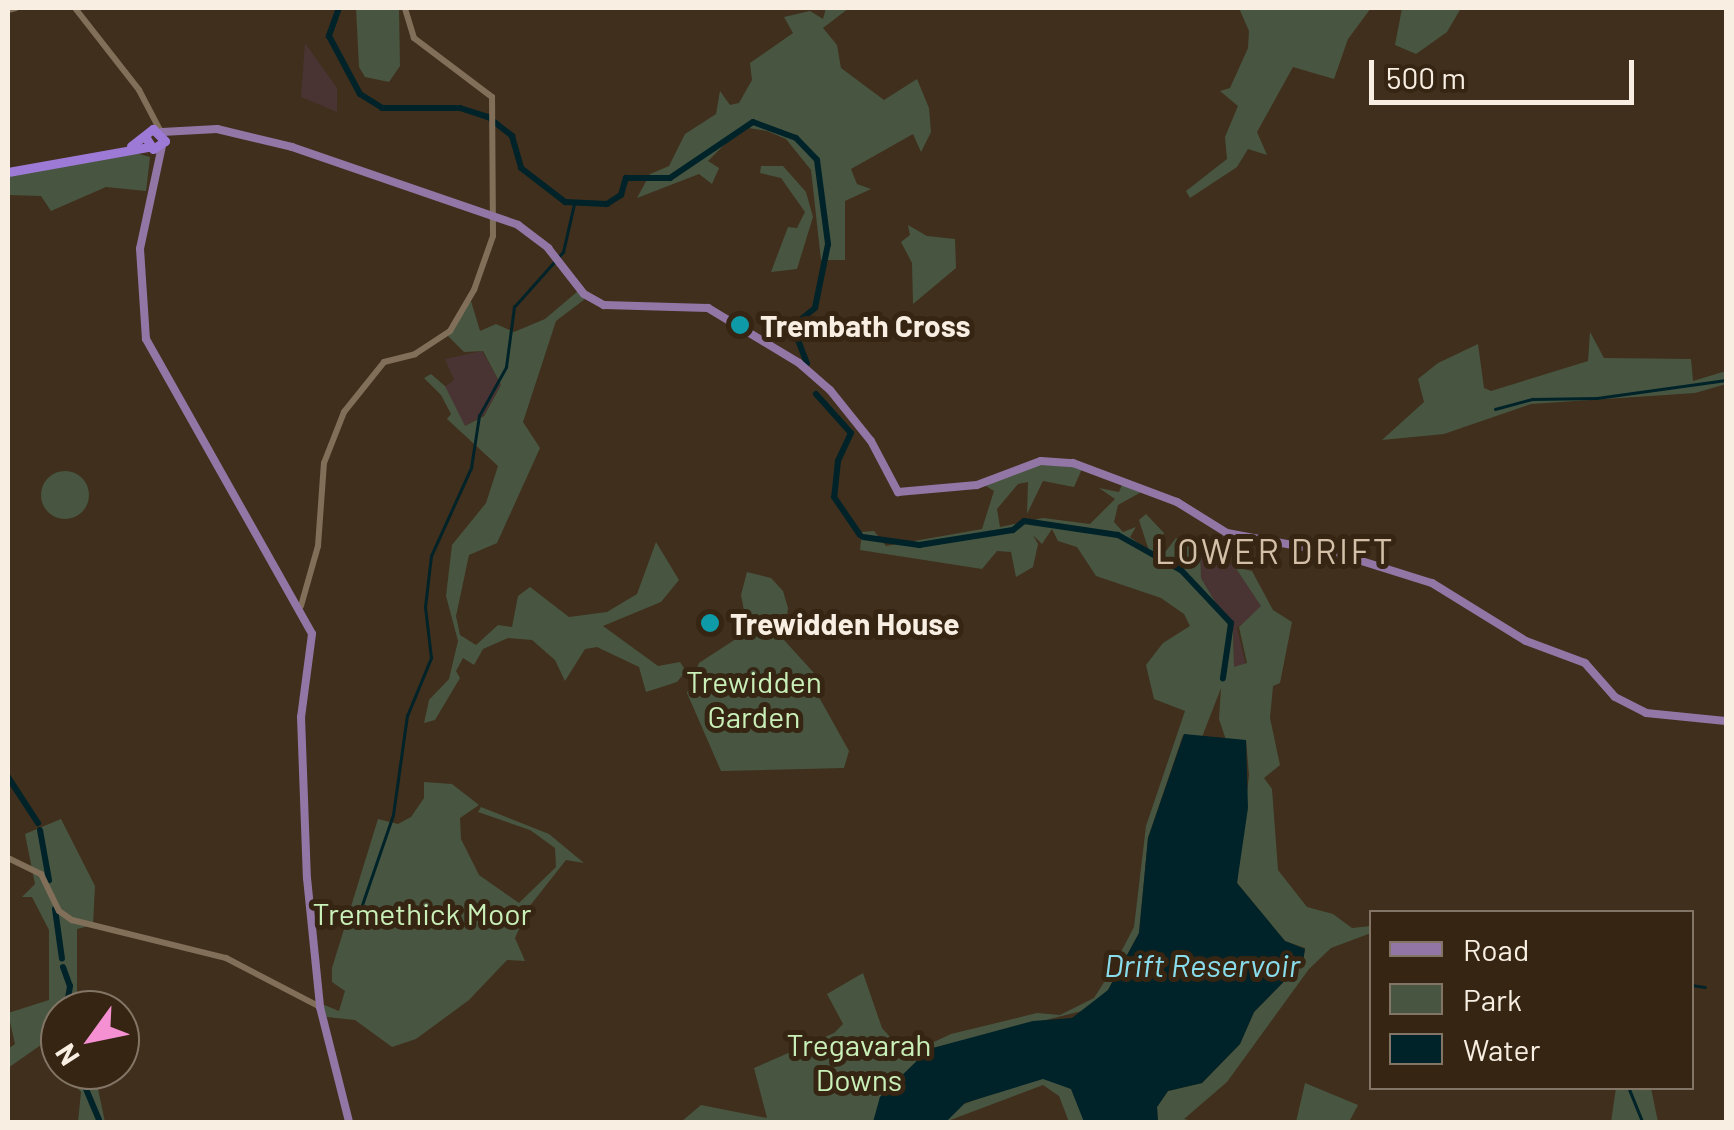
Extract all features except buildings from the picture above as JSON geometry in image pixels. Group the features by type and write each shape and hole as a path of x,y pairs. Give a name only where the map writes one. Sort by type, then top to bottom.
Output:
{"highway":[{"path":"8,172 128,148 163,145 161,131 146,134 128,148"},
{"path":"146,134 150,148"}],"main road":[{"path":"8,10 16,8"},
{"path":"74,8 161,131 217,129 292,146 496,217 534,234 584,294 604,305 708,308 799,363 870,442 898,492 977,486 1042,461 1073,463 1177,502 1227,532 1336,553 1436,585 1526,641 1585,663 1615,697 1635,708 1667,719 1726,722"},
{"path":"301,606 318,546 324,464 344,412 384,362 415,354 450,331 474,290 496,217 493,98 482,86 447,68 414,38 405,8"},
{"path":"146,134 149,113"},
{"path":"182,132 163,145 154,168 140,249 151,353 301,606 313,643 301,732 320,1007 349,1122"},
{"path":"150,148 154,168"},
{"path":"8,858 41,874 59,910 72,920 226,958 320,1007"}],"shaded area":[{"path":"305,43 337,88 337,112 301,97"},
{"path":"482,351 501,385 484,415 465,426 443,388 454,380 445,359"},
{"path":"1200,547 1235,567 1262,607 1237,628 1246,665 1234,667 1233,632 1201,578"}],"green space":[{"path":"356,8 399,8 400,66 389,82 365,77 359,67"},
{"path":"826,8 849,8 823,28 837,45 841,68 884,100 917,79 929,108 931,132 921,152 913,134 851,169 857,184 871,189 845,201 845,260 821,260 811,170 786,139 767,131 749,128 725,144 708,161 719,168 712,184 699,174 637,198 650,174 669,166 685,134 716,114 720,91 730,105 739,103 752,80 750,63 793,33 784,17 810,11 823,19"},
{"path":"1239,8 1371,8 1348,39 1334,79 1293,67 1257,132 1267,155 1248,149 1237,167 1190,198 1186,191 1227,159 1225,137 1238,106 1220,91 1230,88 1248,48 1249,31"},
{"path":"1402,8 1461,8 1447,32 1416,54 1395,45"},
{"path":"129,151 150,157 146,191 106,187 51,211 41,196 8,195 8,176"},
{"path":"761,166 783,166 806,192 813,217 797,269 771,272 788,227 797,228 805,212 781,178 760,173"},
{"path":"908,225 927,236 955,239 956,268 913,304 912,263 901,242 910,235"},
{"path":"578,291 585,299 556,321 523,422 540,448 497,543 469,555 456,616 460,635 476,645 498,625 512,627 518,596 530,587 569,617 607,612 637,594 656,542 679,580 661,602 603,626 658,666 680,662 686,671 677,682 646,692 639,667 597,647 585,649 565,681 555,660 532,640 508,638 483,649 474,665 463,658 456,671 460,678 435,720 424,723 429,700 449,679 458,641 446,596 452,545 486,503 498,466 447,419 451,414 441,395 424,378 431,374 445,386 465,426 484,416 501,385 483,351 464,352 446,334 471,301 480,331 496,324 514,332 545,319"},
{"path":"1590,332 1604,358 1691,359 1693,381 1726,371 1726,384 1695,393 1531,404 1444,434 1382,440 1424,402 1418,379 1438,363 1478,344 1484,388 1491,391 1588,361"},
{"name":"Tregavarah Downs","path":"1053,462 1082,469 1074,487 1043,481 1027,514 1028,482 1018,484 997,509 1000,527 1043,518 1090,524 1115,499 1099,488 1119,492 1123,482 1145,490 1118,505 1114,522 1123,532 1136,527 1130,537 1149,551 1139,520 1146,514 1164,533 1154,551 1162,556 1176,538 1200,547 1201,578 1233,632 1234,667 1247,663 1239,627 1261,606 1235,567 1252,571 1273,610 1292,622 1280,683 1273,686 1270,718 1280,765 1264,778 1272,789 1278,870 1307,907 1333,914 1352,928 1369,926 1369,934 1331,948 1309,969 1227,1082 1184,1119 1197,1122 1158,1122 1157,1107 1168,1091 1202,1083 1240,1044 1254,1012 1303,962 1305,948 1285,941 1237,883 1249,775 1246,740 1226,740 1219,719 1221,688 1202,737 1183,735 1148,838 1139,933 1108,990 1090,1009 929,1049 880,1097 874,1122 681,1122 701,1105 767,1118 754,1068 834,1033 843,1024 827,994 863,973 882,1028 906,1055 951,1034 1037,1013 1060,1015 1094,998 1134,927 1146,826 1185,711 1154,699 1146,665 1163,643 1190,626 1184,614 1161,598 1096,576 1077,547 1058,541 1052,529 1042,544 1033,535 1038,544 1033,567 1016,577 1011,552 997,551 982,569 860,550 862,532 874,531 886,546 982,529 994,491 986,486 1014,470"},
{"path":"65,471 82,478 89,495 82,512 65,519 48,512 41,495 48,478"},
{"name":"Trewidden Garden","path":"747,572 771,578 783,591 788,608 784,640 824,684 815,690 849,751 844,768 721,771 687,693 699,663 748,631 741,595"},
{"name":"Tremethick Moor","path":"424,782 452,784 479,805 460,818 461,839 479,875 519,903 556,867 555,848 530,830 478,812 481,807 549,834 584,863 566,860 529,907 515,938 525,961 507,960 469,1000 416,1039 392,1047 355,1020 327,1017 322,1004 339,1011 345,991 332,982 332,968 378,819 398,824 411,817 424,798"},
{"path":"61,819 95,886 93,925 77,929 77,990 49,990 49,930 32,897 22,897 35,884 25,834"},
{"path":"40,1003 40,1046 8,1068 8,1049 15,1044 8,1013"},
{"path":"1045,1074 1071,1089 1088,1122 1069,1122 1059,1096 1043,1085 945,1122 956,1107"},
{"path":"1305,1083 1358,1105 1349,1122 1296,1122"},
{"path":"98,1090 105,1122 78,1122 81,1092"},
{"path":"1616,1090 1651,1090 1658,1122 1611,1122"}],"water":[{"name":"Drift Reservoir","path":"1184,734 1246,740 1248,808 1237,883 1285,941 1305,949 1303,962 1254,1012 1240,1044 1202,1083 1168,1091 1157,1107 1158,1122 1084,1122 1071,1089 1043,1079 965,1103 946,1122 873,1122 880,1097 929,1049 1033,1021 1072,1018 1108,990 1139,933 1148,838"}],"waterway":[{"path":"339,8 329,36 360,94 382,108 460,108 488,117 512,136 521,168 565,202 607,204 621,195 626,178 670,178 753,122 796,138 817,160 828,244 815,308 799,321 798,340 807,363"},
{"path":"362,905 393,815 407,716 431,658 425,607 431,556 471,468 479,416 506,367 514,307 563,252 574,204"},
{"path":"1495,409 1533,399 1597,398 1726,380"},
{"path":"816,394 851,433 838,461 834,497 860,535"},
{"path":"1726,490 1726,524"},
{"path":"863,537 919,545 1013,530 1024,521 1118,535 1181,570 1231,623 1223,678"},
{"path":"8,777 38,823"},
{"path":"40,830 49,880"},
{"path":"55,909 62,959"},
{"path":"63,967 69,990"},
{"path":"1694,985 1705,987"},
{"path":"86,1090 100,1122"},
{"path":"1630,1090 1643,1122"}],"place":[{"name":"Trembath Cross","path":"740,325"},
{"name":"Trewidden House","path":"710,623"}],"district":[{"name":"LOWER DRIFT","path":"1275,550"}]}
